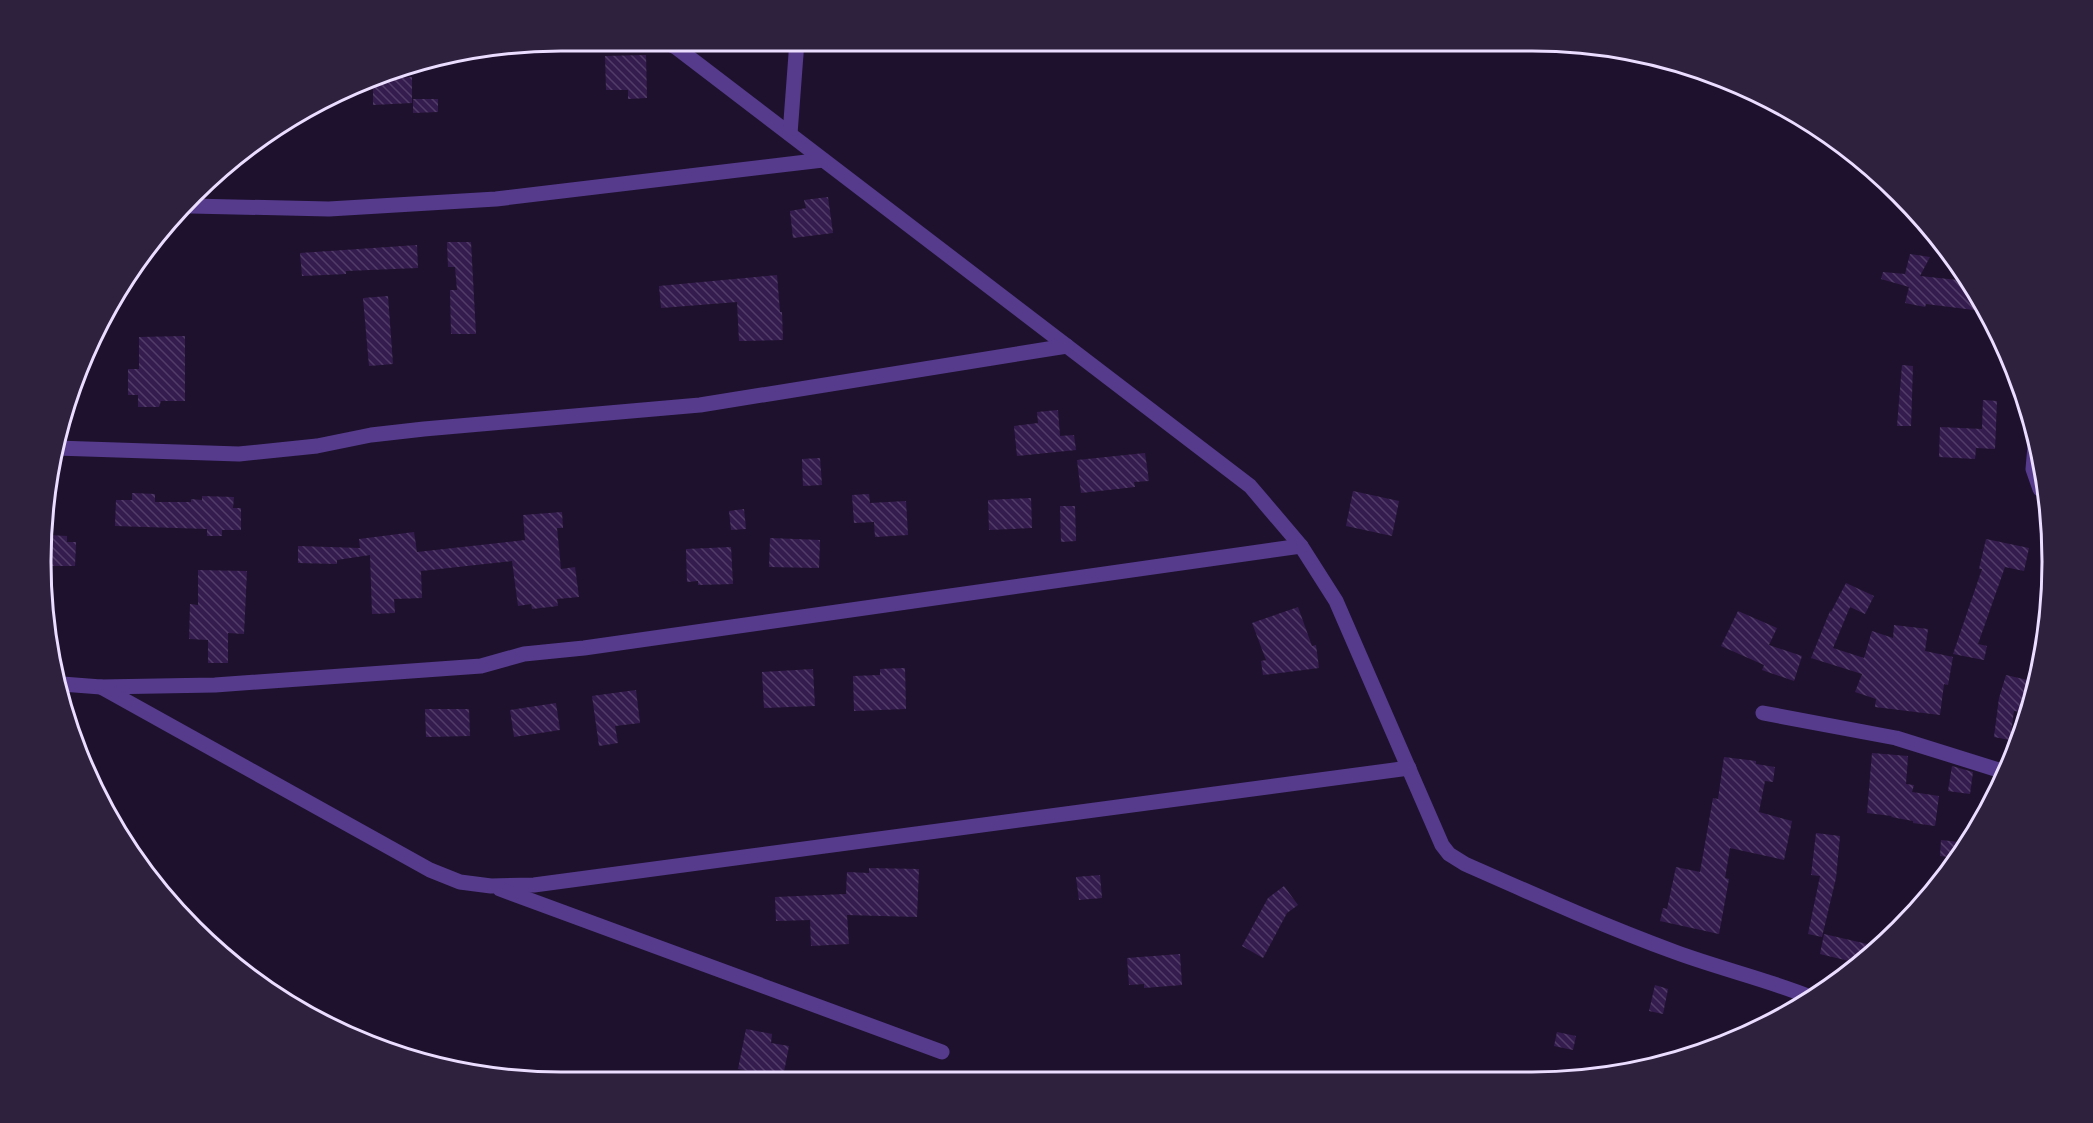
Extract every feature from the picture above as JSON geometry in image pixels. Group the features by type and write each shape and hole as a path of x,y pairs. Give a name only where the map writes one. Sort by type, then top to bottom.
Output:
{"street":[{"path":"681,51 1250,486 1301,546 1336,601 1442,845 1449,854 1465,864 1576,914 1667,949 1802,994"},
{"path":"790,134 796,51"},
{"path":"196,206 329,209 496,199 823,160"},
{"path":"64,448 239,454 306,447 371,435 424,429 700,405 1067,346"},
{"path":"66,684 101,687 215,685 481,666 524,654 584,648 1301,546"},
{"path":"101,687 430,870 460,882 491,886 534,885 1409,768"},
{"path":"1763,713 1896,738 1997,770"},
{"path":"491,886 942,1052"}],"building":[{"path":"646,55 647,98 628,99 628,90 606,90 605,56"},
{"path":"412,77 412,103 373,105 373,87 397,78"},
{"path":"413,99 438,99 438,112 413,113"},
{"path":"828,197 833,233 793,238 790,211 806,208 804,200"},
{"path":"447,242 471,242 476,334 451,334 450,290 457,290 455,267 448,267"},
{"path":"417,245 418,268 346,271 346,274 302,276 300,253"},
{"path":"1910,254 1930,257 1920,276 1957,280 1974,306 1974,310 1926,304 1925,307 1905,303 1909,287 1881,279 1883,272 1905,274"},
{"path":"777,275 783,340 739,341 737,302 661,308 659,286"},
{"path":"388,296 393,364 369,366 363,298"},
{"path":"185,336 185,401 161,401 159,407 138,407 138,395 128,395 128,369 139,369 139,337"},
{"path":"1902,365 1913,366 1911,426 1897,426"},
{"path":"1983,400 1997,401 1995,449 1976,448 1975,459 1939,457 1940,427 1982,429"},
{"path":"1058,410 1060,436 1074,435 1076,450 1017,456 1014,426 1038,423 1037,412"},
{"path":"1145,453 1149,481 1134,482 1135,487 1081,493 1077,460"},
{"path":"820,458 822,485 803,486 802,459"},
{"path":"1353,491 1399,501 1392,536 1346,526"},
{"path":"132,493 155,494 155,502 191,502 191,499 202,500 202,496 234,497 233,508 241,508 241,530 222,530 222,536 207,536 207,529 115,526 116,500 132,500"},
{"path":"869,494 870,503 906,501 908,535 875,537 874,522 854,523 852,495"},
{"path":"1031,498 1032,528 989,530 988,500"},
{"path":"1060,506 1075,506 1076,541 1061,542"},
{"path":"744,509 746,529 731,530 729,511"},
{"path":"562,512 563,528 557,528 561,569 575,567 579,597 557,599 558,606 532,609 531,604 518,606 512,561 421,571 422,598 394,599 395,613 372,614 370,555 337,560 337,564 298,563 298,546 360,548 359,539 414,532 417,552 525,540 523,515"},
{"path":"52,535 67,536 67,542 76,542 75,566 51,566"},
{"path":"770,538 820,540 819,568 769,567"},
{"path":"1986,539 2029,548 2024,571 2005,567 1978,644 1987,646 1984,660 1953,654 1982,569 1979,569"},
{"path":"731,547 733,584 698,585 698,581 687,582 686,549"},
{"path":"198,570 247,571 244,634 228,633 228,663 208,663 208,640 189,639 190,604 198,605"},
{"path":"1846,583 1874,596 1865,614 1850,607 1833,648 1864,658 1872,631 1893,638 1894,625 1928,629 1925,651 1953,657 1948,685 1944,684 1940,715 1875,707 1876,699 1855,692 1862,674 1811,658 1830,611"},
{"path":"1298,607 1312,646 1316,645 1319,668 1263,675 1261,661 1266,660 1252,623"},
{"path":"1738,611 1777,628 1769,645 1802,656 1794,681 1762,670 1764,665 1721,646"},
{"path":"905,668 906,709 854,711 853,676 880,675 880,669"},
{"path":"813,669 815,706 764,708 762,672"},
{"path":"2006,675 2028,680 2019,712 2014,711 2010,740 1994,737 1999,698"},
{"path":"636,690 640,723 615,726 618,743 599,746 592,696"},
{"path":"556,703 560,730 514,737 510,710"},
{"path":"425,709 469,709 470,736 426,737"},
{"path":"1872,753 1908,756 1906,784 1914,785 1912,792 1939,796 1935,826 1867,813"},
{"path":"1724,757 1756,761 1756,764 1775,767 1773,782 1765,781 1759,812 1792,821 1784,860 1730,848 1725,878 1729,879 1719,934 1660,921 1663,908 1667,909 1676,867 1700,872 1713,798 1718,799"},
{"path":"1952,766 1973,772 1970,794 1948,791"},
{"path":"1816,833 1840,836 1836,878 1822,937 1808,934 1820,876 1811,875"},
{"path":"1941,840 1958,842 1948,857 1940,856"},
{"path":"869,868 919,869 917,917 847,915 849,944 811,946 810,920 776,921 775,897 846,894 847,872 869,873"},
{"path":"1100,875 1102,898 1079,900 1076,877"},
{"path":"1284,886 1298,905 1287,913 1263,958 1242,946 1268,898"},
{"path":"1824,934 1869,944 1849,961 1820,954"},
{"path":"1180,954 1182,985 1144,988 1144,984 1129,985 1127,958"},
{"path":"1655,985 1668,989 1663,1014 1649,1011"},
{"path":"746,1029 772,1034 771,1043 789,1046 784,1072 755,1072 738,1069"},
{"path":"1557,1032 1576,1036 1573,1050 1554,1046"}]}
